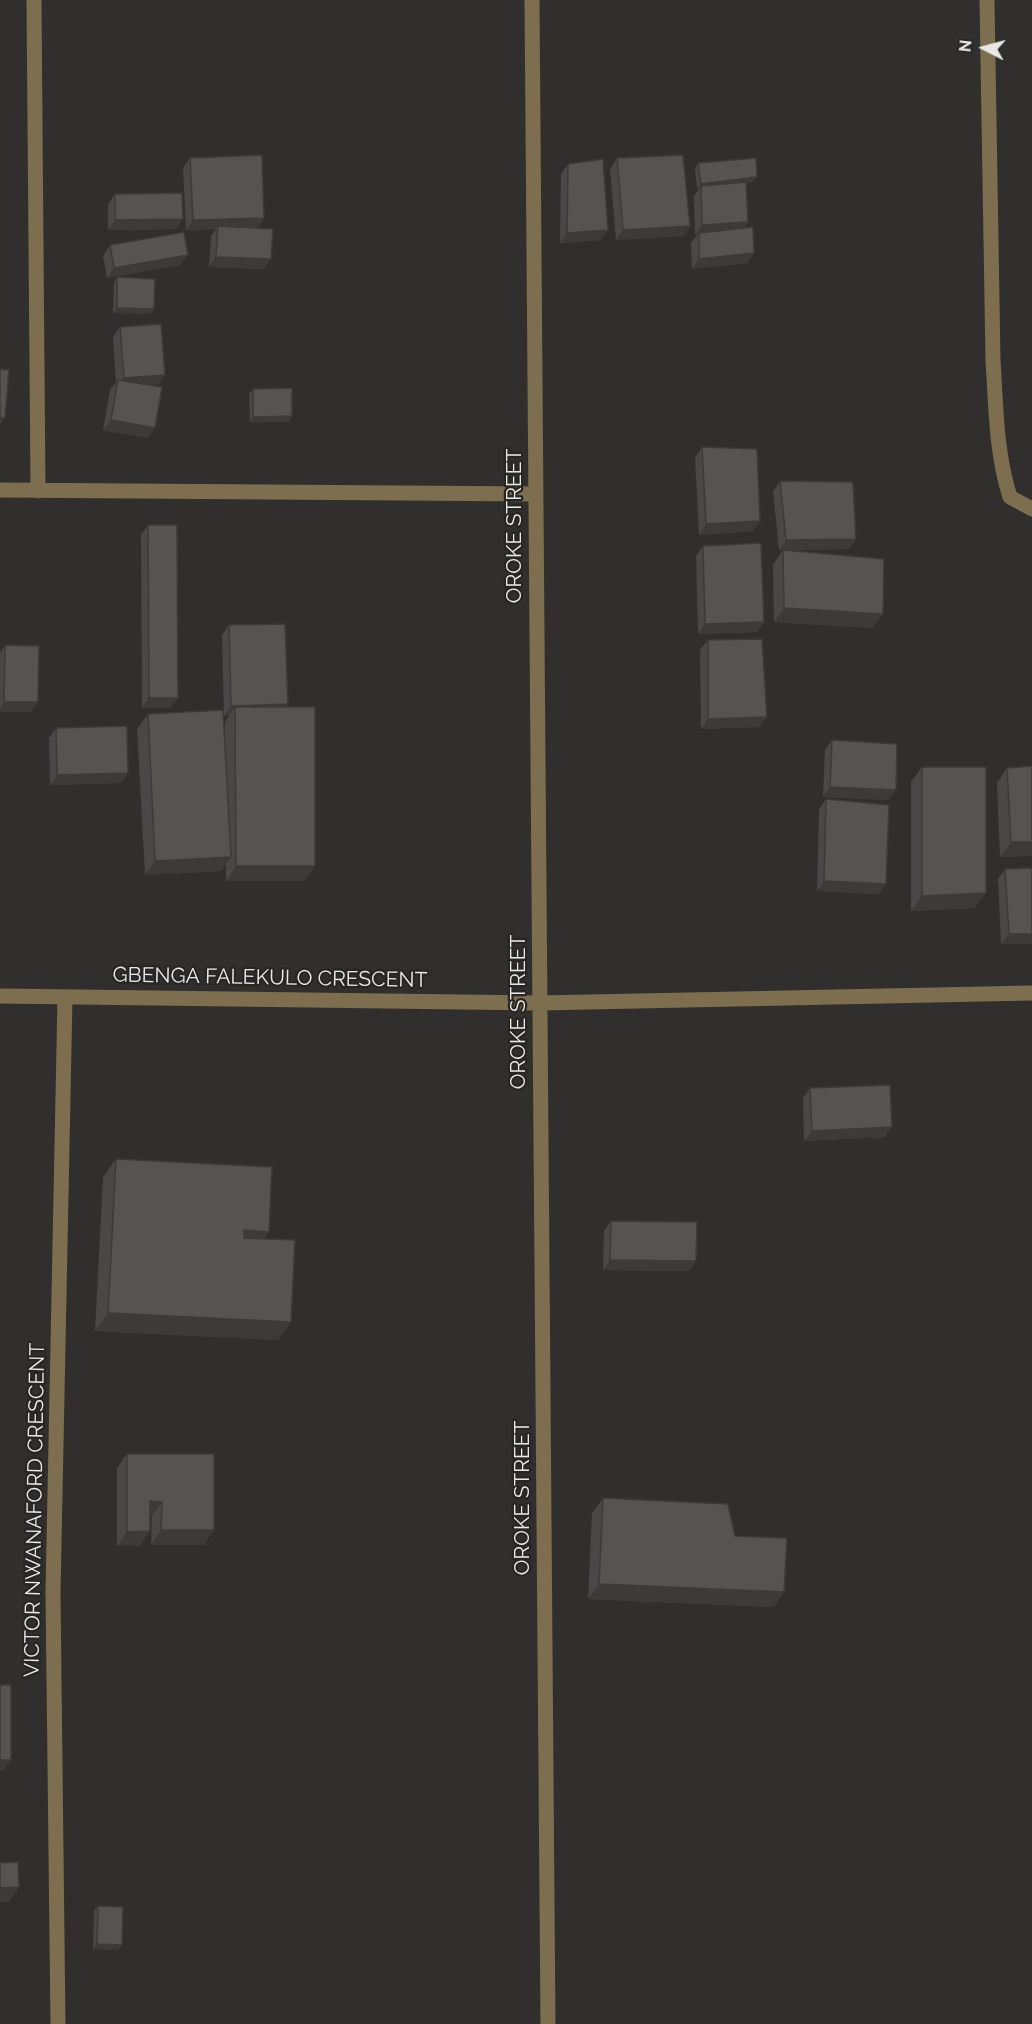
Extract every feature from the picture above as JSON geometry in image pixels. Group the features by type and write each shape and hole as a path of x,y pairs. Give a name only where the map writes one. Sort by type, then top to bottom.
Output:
{"street":[{"path":"34,0 39,490"},
{"name":"OROKE STREET","path":"532,0 548,2024"},
{"path":"987,0 993,360 1002,474 1010,497 1032,509"},
{"path":"0,490 536,494"},
{"name":"GBENGA FALEKULO CRESCENT","path":"0,996 540,1003 1032,993"},
{"name":"VICTOR NWANAFORD CRESCENT","path":"58,2024 53,1593 65,996"}],"building":[{"path":"262,155 264,218 193,220 190,158"},
{"path":"683,155 690,226 623,230 617,158"},
{"path":"756,158 757,177 701,184 698,163"},
{"path":"603,159 608,230 567,233 568,164"},
{"path":"746,182 748,222 702,225 701,186"},
{"path":"182,193 183,219 115,220 115,194"},
{"path":"218,226 273,229 271,259 216,257"},
{"path":"753,227 754,253 699,259 699,233"},
{"path":"184,232 188,255 114,268 110,245"},
{"path":"117,277 155,279 154,309 117,308"},
{"path":"161,324 165,375 124,378 120,327"},
{"path":"0,369 9,370 5,418 0,418"},
{"path":"118,380 162,387 155,428 111,420"},
{"path":"292,388 292,416 253,417 253,389"},
{"path":"702,447 757,449 760,521 706,524"},
{"path":"780,481 853,482 856,539 786,540"},
{"path":"148,525 177,525 178,698 149,698"},
{"path":"761,543 764,622 705,624 703,546"},
{"path":"783,550 884,559 883,614 784,608"},
{"path":"285,624 288,704 231,706 229,625"},
{"path":"762,639 767,717 708,719 708,640"},
{"path":"5,645 39,646 38,702 4,702"},
{"path":"235,707 315,707 315,866 236,866"},
{"path":"223,710 231,857 155,861 148,714"},
{"path":"127,726 128,773 57,775 56,728"},
{"path":"832,740 897,744 896,790 830,787"},
{"path":"1032,766 1032,842 1011,842 1007,768"},
{"path":"922,767 986,767 986,893 922,896"},
{"path":"826,799 889,805 886,884 824,881"},
{"path":"1032,868 1032,934 1009,934 1005,869"},
{"path":"890,1085 892,1127 812,1131 810,1088"},
{"path":"116,1159 272,1167 269,1232 244,1230 244,1238 295,1240 291,1322 108,1313"},
{"path":"611,1221 697,1222 696,1261 610,1260"},
{"path":"127,1454 214,1454 214,1530 161,1530 162,1502 150,1501 150,1531 127,1532"},
{"path":"603,1498 728,1504 735,1536 787,1538 784,1592 599,1584"},
{"path":"0,1685 11,1685 11,1760 0,1760"},
{"path":"18,1862 19,1887 0,1888 0,1863"},
{"path":"98,1906 123,1907 122,1945 97,1944"}]}
